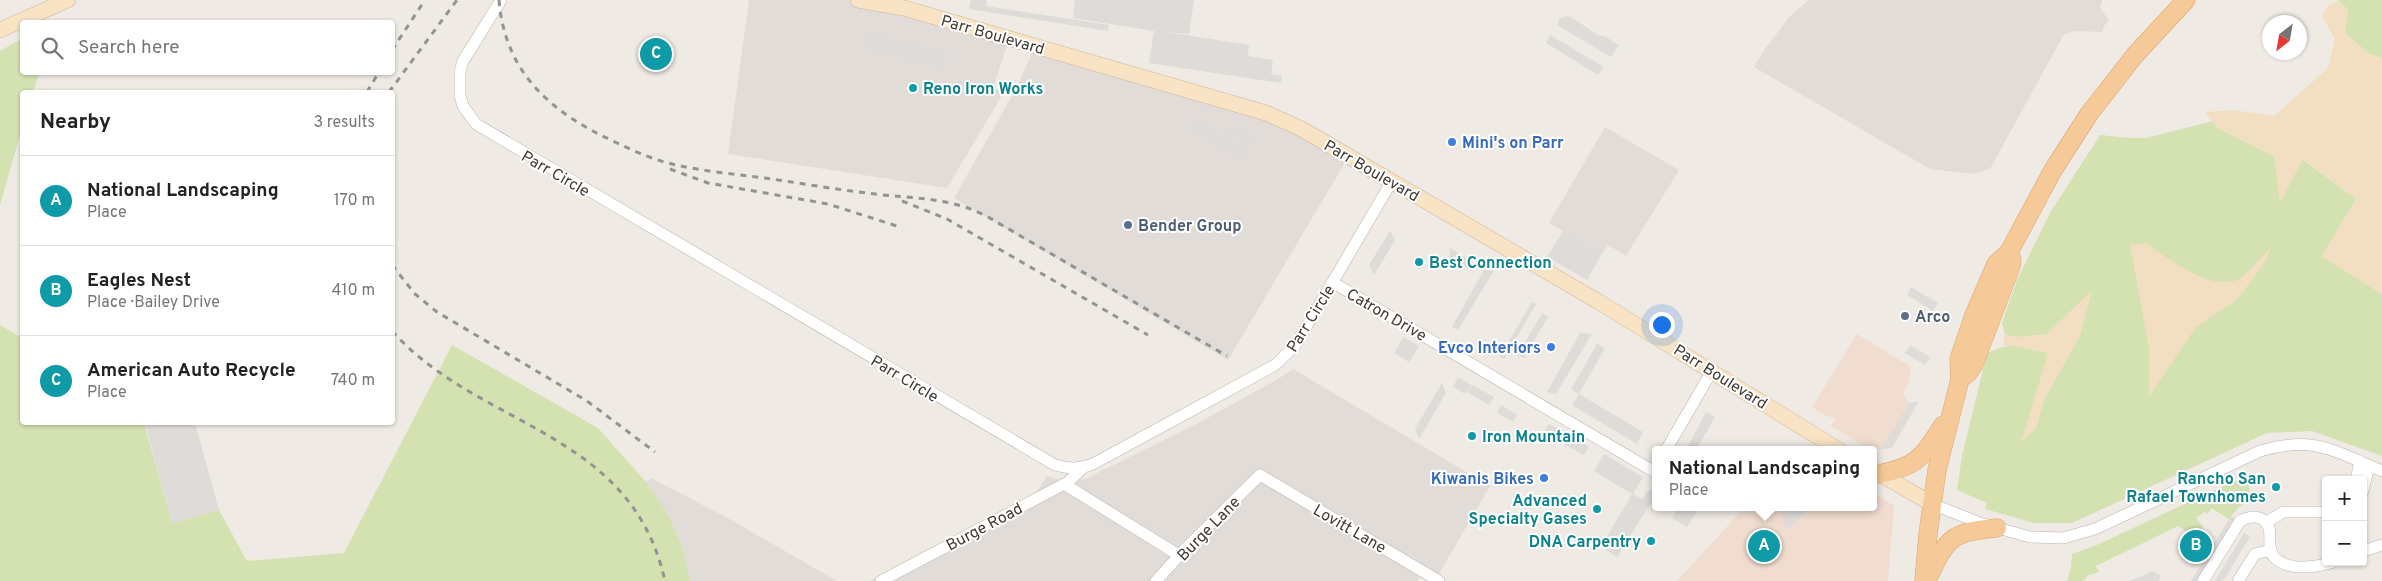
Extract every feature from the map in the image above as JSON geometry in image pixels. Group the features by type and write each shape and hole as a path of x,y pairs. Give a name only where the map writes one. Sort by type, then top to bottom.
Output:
{"main road":[{"path":"23,20 68,0"},
{"name":"Parr Boulevard","path":"858,0 904,8 1266,114 1300,128 1712,370 1833,446"},
{"path":"1925,581 1932,504 1951,414 1960,379 1968,373 1974,364 2010,269 2012,261 2009,252 2053,170 2089,114 2135,55 2186,0"},
{"path":"0,30 20,21"},
{"path":"1877,472 1902,470 1918,461 1951,414"},
{"path":"1877,473 1932,504"},
{"path":"1925,581 1941,551 1952,538 1972,530 1998,528"}],"street":[{"name":"Parr Circle","path":"501,0 463,61 460,72 460,96 463,106 476,124 1055,465 1073,469 1084,467 1275,365 1295,346 1392,181"},
{"name":"Catron Drive","path":"1332,282 1652,469"},
{"path":"1668,446 1712,370"},
{"path":"1932,504 1980,524 2046,538 2082,534 2260,451 2289,444 2320,446 2335,450 2382,471"},
{"path":"2358,476 2364,463"},
{"path":"2364,463 2364,476"},
{"name":"Burge Road","path":"881,581 1064,484 1084,467"},
{"name":"Burge Lane","path":"1156,581 1260,475"},
{"name":"Lovitt Lane","path":"1260,475 1420,576 1439,581"},
{"path":"1064,484 1180,556"},
{"path":"2203,581 2240,521 2262,519 2283,512 2322,512"},
{"path":"2262,519 2271,531 2271,550 2275,558 2292,566 2322,564"},
{"path":"2367,550 2382,544"},
{"path":"2238,581 2255,554 2271,550"}],"shaded area":[{"name":"Reno Iron Works","path":"749,0 858,0 1009,39 993,88 1004,92 947,188 728,154"},
{"path":"971,0 987,0 986,6 1109,25 1108,31 969,9"},
{"path":"1075,0 1194,0 1189,34 1166,32 1249,45 1248,56 1273,60 1271,74 1282,76 1281,83 1149,63 1154,31 1073,18"},
{"path":"1809,0 2102,0 2100,7 2109,21 2104,26 2102,32 2076,31 2064,34 1990,169 1973,174 1930,169 1754,67 1790,16"},
{"path":"1567,16 1597,35 1604,36 1619,45 1611,57 1557,25 1560,18"},
{"path":"867,34 946,54 943,67 864,48"},
{"path":"1550,35 1604,67 1598,75 1546,43"},
{"name":"Bender Group","path":"1035,46 1266,113 1349,156 1228,360 954,198 1016,89"},
{"path":"1193,119 1244,149 1244,160 1193,131"},
{"path":"1235,126 1258,139 1249,144 1227,131"},
{"path":"1605,127 1679,170 1626,256 1608,245 1602,254 1549,223"},
{"path":"1390,231 1395,240 1374,275 1369,265"},
{"path":"1563,231 1602,254 1587,280 1547,257"},
{"path":"1450,248 1474,263 1472,271 1450,258"},
{"path":"1488,263 1496,267 1458,330 1452,327"},
{"path":"1911,287 1938,303 1933,311 1907,295"},
{"path":"1532,302 1536,304 1504,359 1500,357"},
{"path":"1542,313 1548,317 1524,358 1518,355"},
{"path":"1580,333 1592,334 1556,394 1547,392"},
{"path":"1857,334 1911,367 1909,382 1903,394 1909,403 1918,402 1892,448 1877,449 1877,446 1864,446 1831,426 1835,418 1826,416 1812,407"},
{"path":"1403,337 1419,346 1409,362 1394,353"},
{"path":"1597,344 1605,348 1579,394 1571,389"},
{"path":"1910,345 1930,357 1925,365 1905,353"},
{"path":"1293,369 1490,486 1436,579 1423,572 1417,581 870,581 1033,497 1047,476 1068,482 1087,478 1198,423"},
{"path":"1458,377 1471,385 1465,394 1453,387"},
{"path":"1442,383 1446,393 1419,439 1415,429"},
{"name":"Iron Mountain","path":"1472,385 1494,397 1489,405 1467,392"},
{"path":"1579,394 1643,432 1637,444 1572,405"},
{"path":"1918,402 1892,448 1881,449 1909,403"},
{"path":"1501,405 1517,415 1513,422 1497,413"},
{"path":"1706,412 1715,417 1698,446 1688,446"},
{"name":"Kiwanis Bikes","path":"1549,424 1589,446 1584,455 1544,433"},
{"path":"146,425 196,425 219,510 172,523"},
{"path":"1604,454 1643,477 1633,494 1642,499 1649,490 1652,492 1652,505 1650,504 1617,557 1601,547 1632,494 1594,471"},
{"path":"651,478 724,516 837,581 690,581 684,552 670,519 646,482"},
{"path":"1877,495 1894,506 1888,581 1677,581 1741,511 1877,511"},
{"path":"1781,511 1806,511 1791,528 1784,526"},
{"path":"1676,512 1697,512 1687,527 1672,518"},
{"path":"2231,516 2237,520 2200,581 2191,581"},
{"path":"2244,533 2250,537 2223,581 2215,581"},
{"path":"2153,571 2161,576 2159,581 2130,581"}],"green space":[{"path":"2338,0 2382,0 2382,58 2369,54 2345,33 2348,10"},
{"path":"20,40 20,75 38,75 34,90 20,90 20,135 0,205 0,51"},
{"path":"2213,121 2218,128 2274,156 2280,202 2302,159 2356,199 2322,256 2382,294 2382,456 2312,431 2267,433 2072,523 2034,523 1985,509 1987,503 1957,490 1962,456 1987,353 2005,347 2018,346 2048,353 2036,428 2044,400 2080,335 2091,292 2047,334 2020,337 2005,335 2002,323 2017,280 2050,213 2100,135 2146,138"},
{"path":"0,325 20,337 20,425 145,425 172,523 219,510 247,561 344,553 452,345 598,428 646,482 660,502 670,519 684,552 690,581 0,581"},
{"path":"2249,474 2249,490 2252,498 2238,508 2229,519 2211,508 2208,514 2204,512 2196,518 2203,527 2197,538 2178,526 2096,566 2099,572 2087,576 2083,581 2067,581 2072,554 2097,545"}],"sand":[{"path":"2338,1 2348,10 2345,33 2369,54 2382,58 2382,294 2322,256 2356,199 2303,159 2280,203 2274,156 2218,128 2205,112 2234,110 2274,116 2328,68 2335,39 2322,16 2328,6"},
{"path":"2146,243 2190,272 2214,281 2226,282 2241,278 2271,247 2265,262 2238,299 2196,327 2149,397 2149,348 2130,245"},
{"path":"2092,290 2080,335 2044,400 2036,428 2021,442 2048,353 2017,346 2003,346 2005,335 2020,337 2047,334"}],"railway":[{"path":"395,45 425,0"},
{"path":"390,90 457,0"},
{"path":"499,0 503,26 511,49 522,70 552,104 592,131 654,159 692,168 883,195 929,199 974,210 1227,356"},
{"path":"368,90 377,75"},
{"path":"670,169 708,183 828,204 897,226"},
{"path":"902,201 947,219 1148,335"},
{"path":"395,269 415,294 437,312 587,401 655,452"},
{"path":"395,334 428,364 467,390 549,436 587,461 621,492 647,531 665,581"}],"place":[{"name":"American Auto Recycle","path":"656,54"},
{"name":"Reno Iron Works","path":"913,88"},
{"name":"Mini's on Parr","path":"1452,142"},
{"name":"Bender Group","path":"1128,225"},
{"name":"Best Connection","path":"1419,262"},
{"name":"Arco","path":"1905,316"},
{"name":"Evco Interiors","path":"1551,347"},
{"name":"Iron Mountain","path":"1472,436"},
{"name":"Kiwanis Bikes","path":"1544,478"},
{"name":"Rancho San Rafael Townhomes","path":"2276,487"},
{"name":"Advanced Specialty Gases","path":"1597,509"},
{"name":"DNA Carpentry","path":"1651,541"},
{"name":"National Landscaping","path":"1764,546"},
{"name":"Eagles Nest","path":"2196,546"}]}
